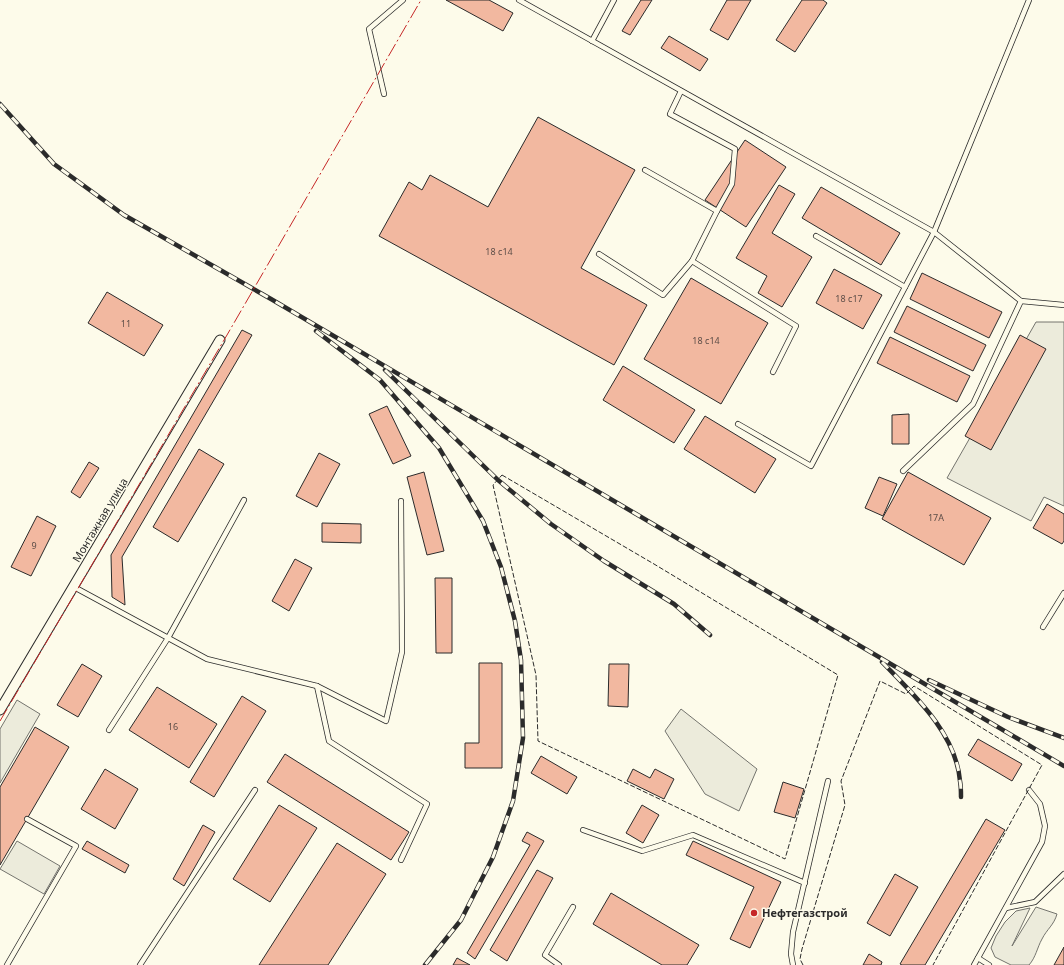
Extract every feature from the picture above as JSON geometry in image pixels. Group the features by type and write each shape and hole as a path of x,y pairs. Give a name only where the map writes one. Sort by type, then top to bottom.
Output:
{"street":[{"name":"Монтажная улица","path":"0,710 220,340"}],"lane":[{"path":"384,94 369,29 403,0"},
{"path":"519,0 934,232 1021,301 1064,305"},
{"path":"592,41 614,0"},
{"path":"738,424 811,466 934,232 1029,0"},
{"path":"599,254 663,295 692,261 732,184 735,149 670,114 681,91"},
{"path":"645,170 718,211"},
{"path":"816,236 905,287"},
{"path":"692,261 796,326 773,372"},
{"path":"903,471 973,404 1021,301"},
{"path":"109,730 168,638 244,500"},
{"path":"74,587 207,659 317,686 386,721 402,652 401,501"},
{"path":"1043,627 1064,593"},
{"path":"317,686 329,741 427,804 401,860"},
{"path":"793,965 791,954 793,932 828,781"},
{"path":"140,965 255,790"},
{"path":"974,965 1042,842 1044,826 1040,804 1029,790"},
{"path":"7,965 76,846 27,819"},
{"path":"583,830 642,851 693,835 805,883"},
{"path":"1006,908 1035,902 1064,874"},
{"path":"559,965 545,955 573,907"},
{"path":"978,958 989,965"}],"shaded area":[{"path":"1036,322 1064,322 1064,506 1044,497 1031,521 947,478"},
{"path":"17,700 40,714 0,783 0,729"},
{"path":"681,709 757,769 739,811 705,794 665,731"},
{"path":"17,841 60,866 44,894 0,869"},
{"path":"1036,907 1057,914 1029,965 1011,965 995,957 991,948 996,936 1005,922 1016,911 1030,908 1012,946"}],"building":[{"path":"446,0 489,0 513,13 503,31"},
{"path":"641,0 652,0 630,35 622,31"},
{"path":"727,0 751,0 728,40 710,30"},
{"path":"802,0 823,0 827,3 795,52 776,40"},
{"path":"669,36 708,59 700,71 661,48"},
{"path":"538,117 635,170 581,268 647,305 614,365 379,236 409,182 422,190 430,175 488,207"},
{"path":"745,140 786,167 746,227 705,200"},
{"path":"779,185 795,194 772,233 812,257 782,307 758,293 767,276 736,258"},
{"path":"821,187 900,233 881,265 802,218"},
{"path":"834,269 882,295 863,329 816,303"},
{"path":"922,273 1002,312 989,338 910,299"},
{"path":"691,278 768,323 721,404 644,359"},
{"path":"107,292 163,325 144,356 88,323"},
{"path":"907,306 986,345 973,371 894,332"},
{"path":"242,330 252,335 122,557 125,605 112,597 111,555"},
{"path":"1020,335 1046,349 991,450 965,436"},
{"path":"890,337 970,376 957,402 877,363"},
{"path":"623,366 695,410 674,443 603,400"},
{"path":"387,406 411,456 393,464 369,414"},
{"path":"909,414 909,444 892,444 892,415"},
{"path":"705,416 776,459 755,493 684,449"},
{"path":"199,449 224,464 178,542 153,527"},
{"path":"319,453 340,464 317,507 296,496"},
{"path":"89,462 99,468 80,498 71,492"},
{"path":"424,472 444,551 427,555 407,477"},
{"path":"908,472 991,518 964,565 882,519"},
{"path":"879,477 897,484 883,516 865,508"},
{"path":"1047,504 1064,514 1064,541 1062,544 1033,528"},
{"path":"37,516 56,526 31,576 11,567"},
{"path":"322,523 361,524 361,543 322,542"},
{"path":"295,559 312,568 289,611 272,601"},
{"path":"435,578 452,578 452,653 436,653"},
{"path":"479,663 502,663 502,768 465,768 465,743 479,743"},
{"path":"82,664 102,676 78,717 57,705"},
{"path":"609,664 629,664 628,707 608,706"},
{"path":"157,687 217,724 189,768 129,730"},
{"path":"242,696 266,711 214,797 190,782"},
{"path":"35,727 69,747 0,865 0,787"},
{"path":"978,739 1022,764 1012,781 968,755"},
{"path":"285,754 409,832 391,860 267,782"},
{"path":"541,756 577,777 567,794 531,773"},
{"path":"105,769 138,789 115,829 81,809"},
{"path":"633,769 650,778 655,769 674,779 664,799 627,781"},
{"path":"783,782 804,789 795,818 774,812"},
{"path":"279,805 317,828 270,902 233,879"},
{"path":"642,805 659,815 643,843 626,833"},
{"path":"986,819 1005,830 925,965 900,964"},
{"path":"203,825 215,832 184,886 173,879"},
{"path":"527,832 544,841 475,959 467,953 530,845 522,841"},
{"path":"87,841 129,865 125,873 82,849"},
{"name":"Нефтегазстрой","path":"693,841 781,882 750,948 730,939 754,887 686,855"},
{"path":"337,843 386,874 328,965 259,965"},
{"path":"537,870 553,878 507,961 490,950"},
{"path":"895,874 918,887 890,936 867,923"},
{"path":"611,893 699,945 687,965 662,965 593,924"},
{"path":"1064,947 1064,965 1054,965"},
{"path":"869,954 882,962 881,965 863,965"},
{"path":"457,958 470,965 453,965"}],"railway":[{"path":"0,104 54,164 124,215 271,299 1064,766"},
{"path":"316,331 380,380 439,448 483,521 501,567 515,621 521,660 523,738 513,801 493,857 461,920 425,965"},
{"path":"385,370 498,480 551,524 604,561 674,604 710,635"},
{"path":"882,662 920,701 942,731 951,747 957,763 961,785 961,797"},
{"path":"929,680 1008,717 1064,738"}],"fence":[{"path":"502,475 654,564 838,675 785,859 538,741 536,675 493,485 502,475"},
{"path":"803,965 800,959 802,949 845,805 841,781 880,681 906,694 914,686 1042,765 933,965"}],"power":[{"path":"0,721 227,335 421,0"}],"place":[{"name":"Нефтегазстрой","path":"754,913"}]}
